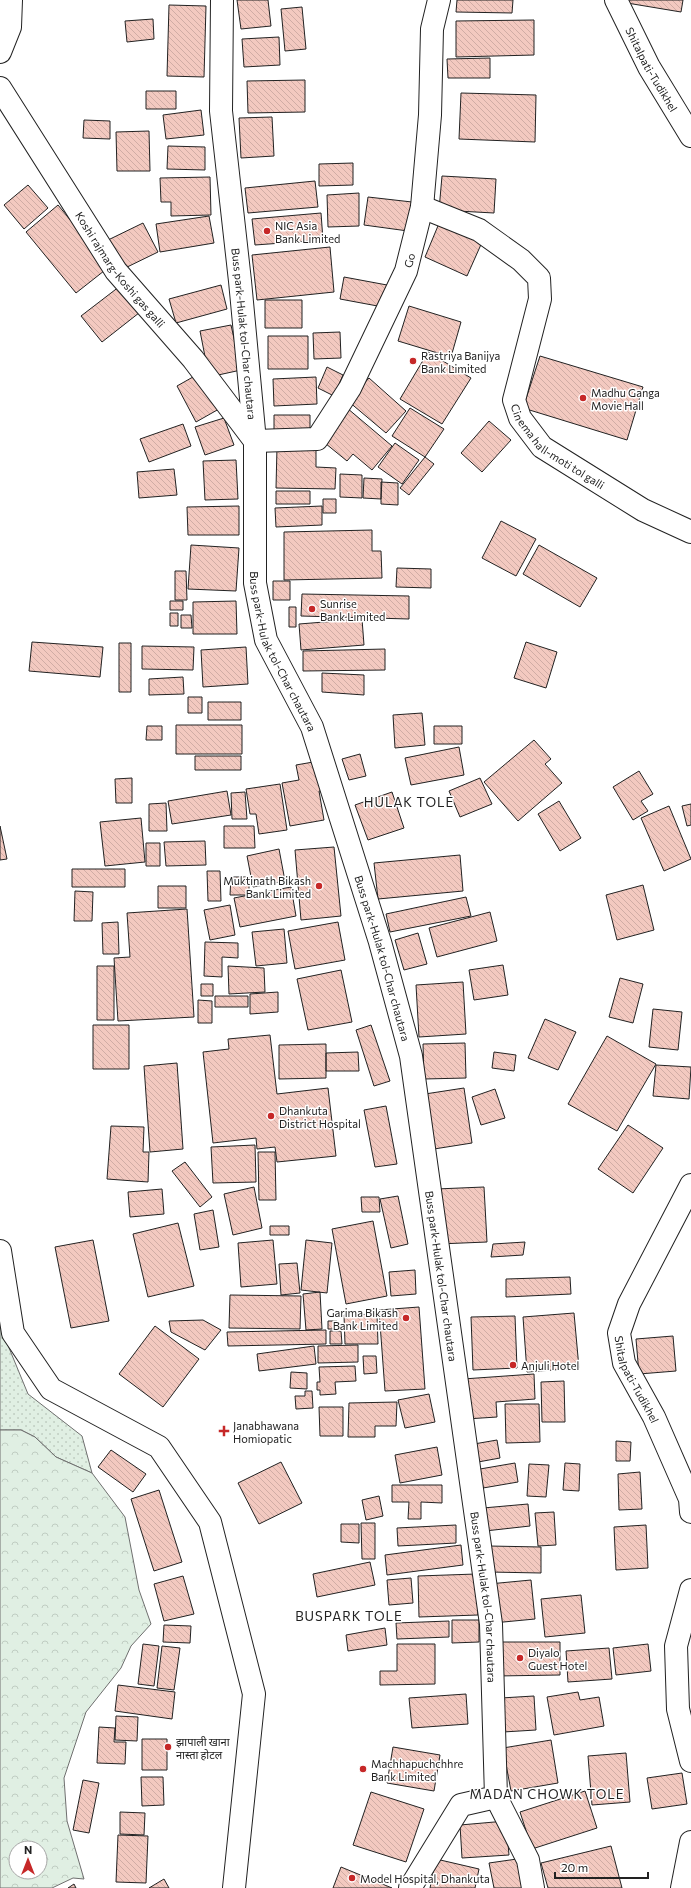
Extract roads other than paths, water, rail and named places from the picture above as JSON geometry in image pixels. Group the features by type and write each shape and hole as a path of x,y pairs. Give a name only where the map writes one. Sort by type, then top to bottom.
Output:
{"street":[{"path":"0,52 10,27 11,0"},
{"name":"Buss park-Hulak tol-Char chautara","path":"222,0 221,111 240,281 255,441 255,583 266,640 312,727 380,942 411,1056 491,1624 496,1797"},
{"name":"Go","path":"255,441 317,439 350,388 406,271 422,207 430,114 432,29 439,0"},
{"name":"Shitalpati-Tudikhel","path":"616,0 649,67 691,136"},
{"name":"Koshi rajmarg-Koshi gas galli","path":"0,88 116,271 193,359 255,441"},
{"name":"Cinema hall-moti tol galli","path":"422,207 479,230 521,260 539,278 540,299 514,400 520,418 542,447 643,510 691,532"},
{"name":"Shitalpati-Tudikhel","path":"691,1184 629,1304 619,1333 624,1363 654,1417 690,1499 691,1512"},
{"path":"0,1251 13,1333 51,1389 159,1447 210,1522 254,1694 234,1888"},
{"path":"691,1590 676,1646 678,1709 691,1760"},
{"path":"410,1888 461,1805 496,1797 528,1860 534,1888"},
{"path":"682,1888 691,1842"}],"place":[{"name":"NIC Asia Bank Limited","path":"267,231"},
{"name":"Rastriya Banijya Bank Limited","path":"413,361"},
{"name":"Madhu Ganga Movie Hall","path":"583,398"},
{"name":"Sunrise Bank Limited","path":"312,609"},
{"name":"Muktinath Bikash Bank Limited","path":"319,886"},
{"name":"Dhankuta District Hospital","path":"271,1116"},
{"name":"Garima Bikash Bank Limited","path":"406,1318"},
{"name":"Anjuli Hotel","path":"513,1365"},
{"name":"Janabhawana Homiopatic","path":"224,1431"},
{"name":"Diyalo Guest Hotel","path":"520,1658"},
{"name":"झापाली खाना नास्ता होटल","path":"168,1747"},
{"name":"Machhapuchchhre Bank Limited","path":"363,1769"},
{"name":"Model Hospital, Dhankuta","path":"352,1878"}],"district":[{"name":"HULAK TOLE","path":"409,802"},
{"name":"BUSPARK TOLE","path":"349,1616"},
{"name":"MADAN CHOWK TOLE","path":"547,1794"}]}
